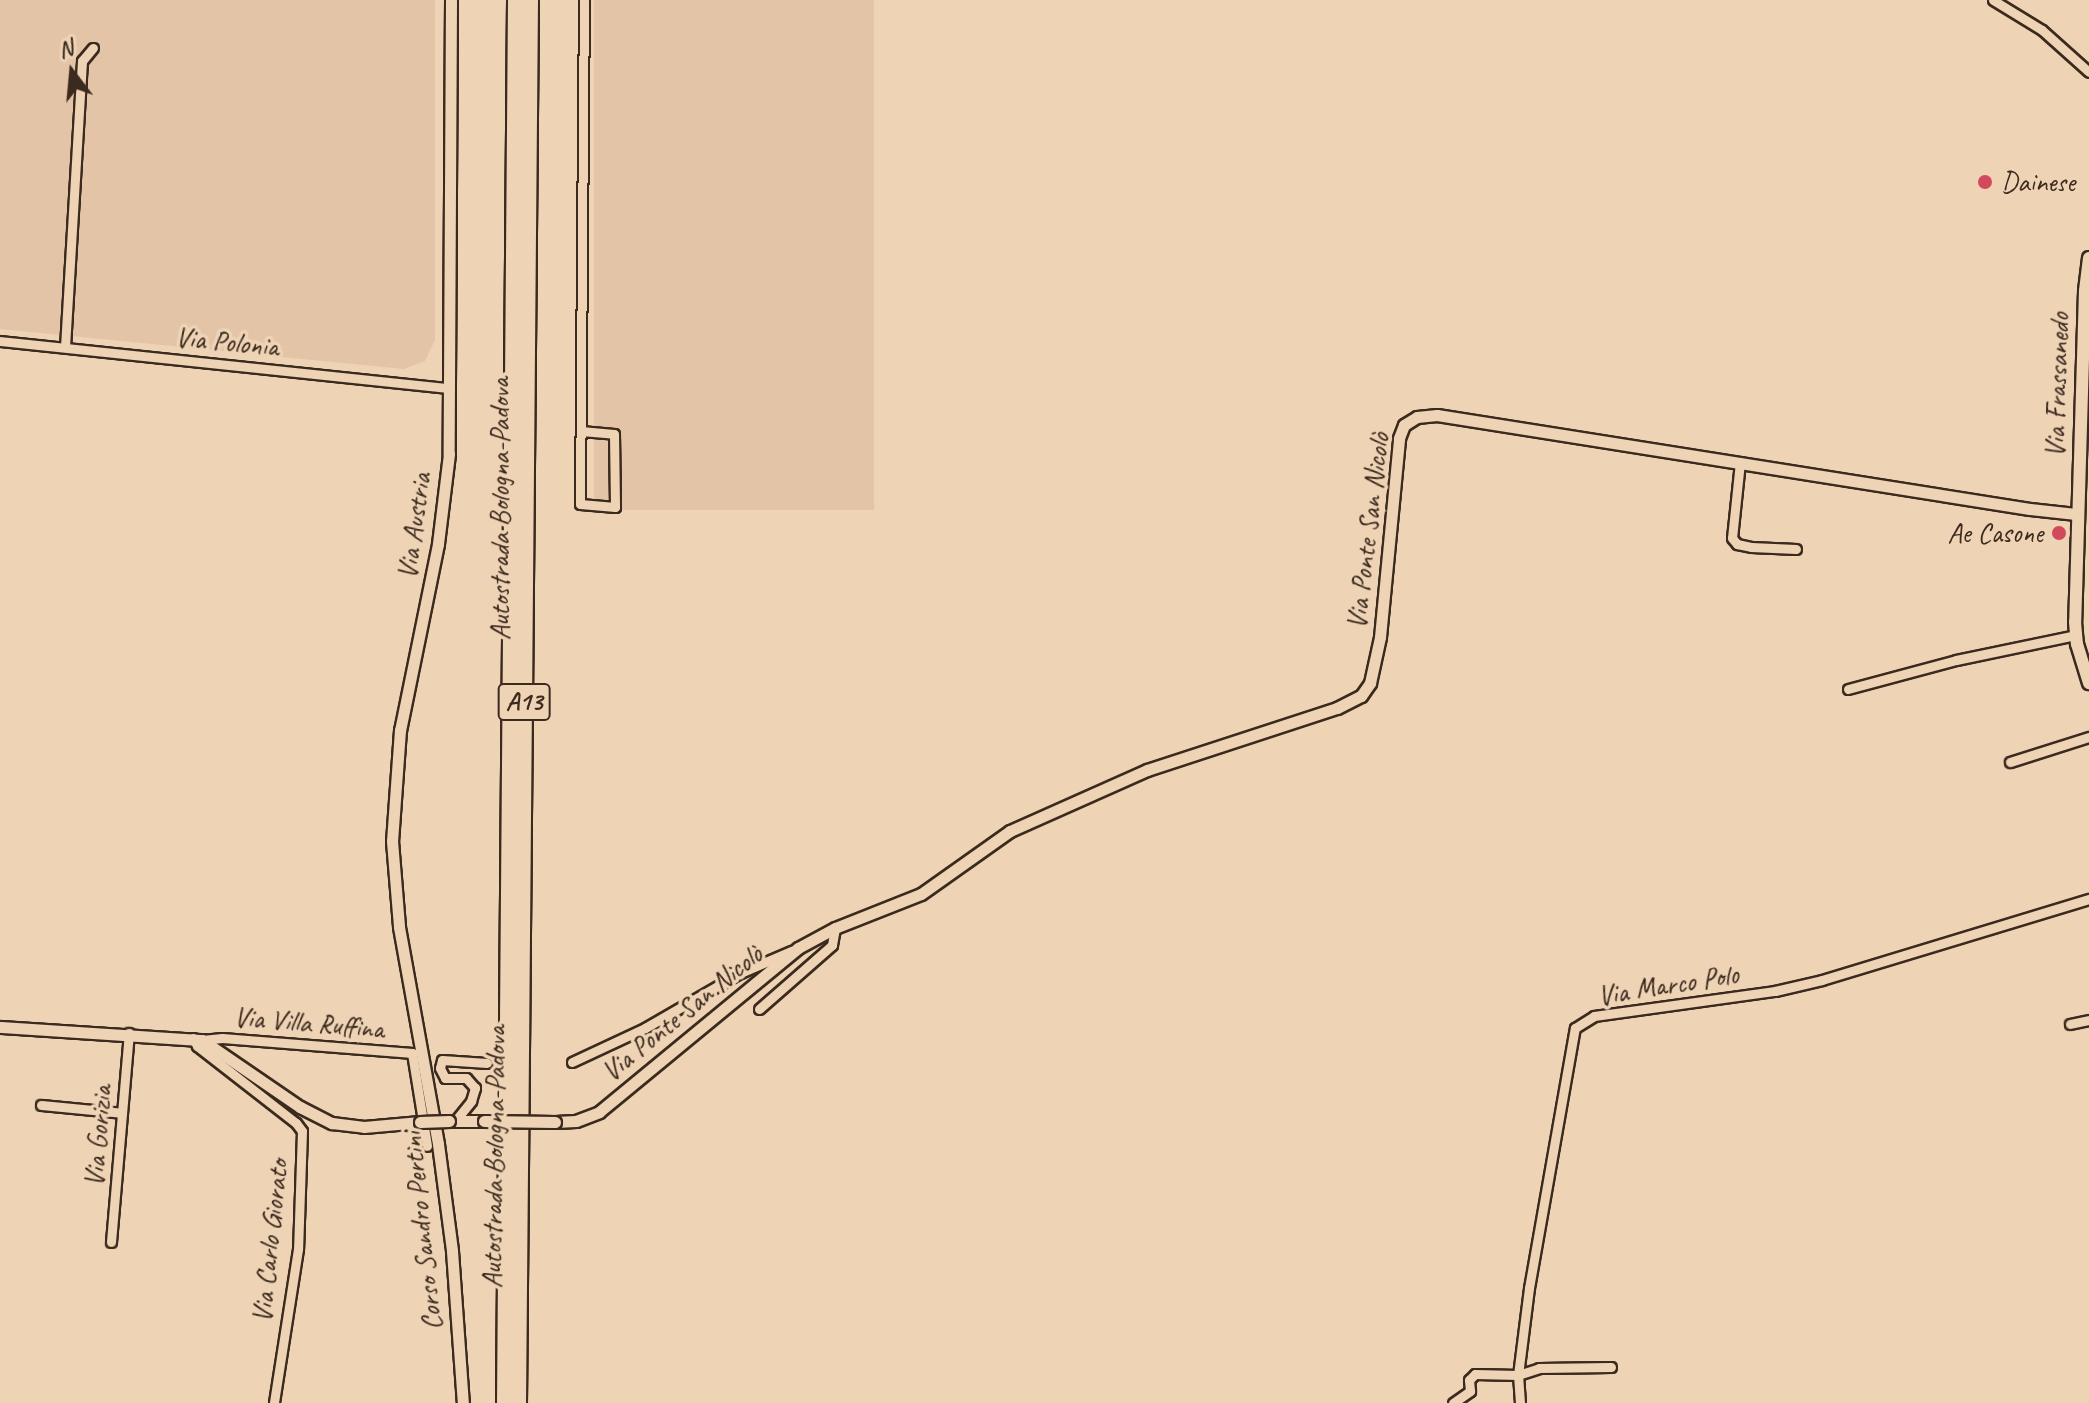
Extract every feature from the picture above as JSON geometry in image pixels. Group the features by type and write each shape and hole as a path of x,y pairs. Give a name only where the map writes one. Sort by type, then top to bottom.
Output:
{"highway":[{"name":"Autostrada Bologna-Padova","path":"505,1403 516,0"},
{"name":"Autostrada Bologna-Padova","path":"518,1403 530,0"}],"main road":[{"name":"Via Frassanedo","path":"2089,258 2076,514 2076,635 2089,683"}],"street":[{"name":"Via Austria","path":"417,1054 399,927 392,808 400,730 444,503 449,388 451,0"},
{"path":"581,431 614,434 615,507 580,504 584,0"},
{"path":"1993,0 2042,30 2089,72"},
{"path":"65,347 82,61 93,48"},
{"name":"Via Polonia","path":"0,341 449,388"},
{"name":"Via Ponte San Nicolò","path":"452,1121 576,1121 599,1112 798,948 835,928 921,894 1010,831 1179,758 1337,708 1361,696 1370,683 1380,637 1399,438 1408,420 1437,415 2076,514"},
{"path":"1740,462 1732,538 1737,544 1751,547 1796,549"},
{"path":"1848,689 1956,660 2076,635"},
{"path":"2010,762 2089,737"},
{"name":"Via Marco Polo","path":"1520,1403 1518,1375 1532,1272 1575,1028 1594,1016 1775,991 1822,980 2089,899"},
{"name":"Via Ponte San Nicolò","path":"759,1009 832,945 835,928"},
{"path":"572,1062 645,1028 764,961 798,948"},
{"path":"2070,1024 2089,1020"},
{"path":"0,1027 198,1039 300,1107 332,1123 364,1127 452,1121 474,1096 475,1088 466,1078 445,1078 440,1068 443,1058 487,1063"},
{"name":"Via Gorizia","path":"111,1242 129,1033"},
{"name":"Via Villa Ruffina","path":"198,1039 222,1038 417,1054"},
{"name":"Via Carlo Giorato","path":"198,1039 197,1046 296,1123 302,1131 298,1249 274,1403"},
{"path":"417,1054 427,1146"},
{"name":"Corso Sandro Pertini","path":"417,1054 452,1251 463,1403"},
{"path":"41,1105 122,1113"},
{"path":"1453,1403 1470,1391 1469,1380 1475,1374 1518,1375 1539,1368 1611,1367"}],"shaded area":[{"path":"0,0 435,0 435,340 425,361 404,369 0,329"},
{"path":"594,0 874,0 874,510 594,510"}],"place":[{"name":"Dainese","path":"1985,182"},
{"name":"Ae Casone","path":"2059,533"}]}
